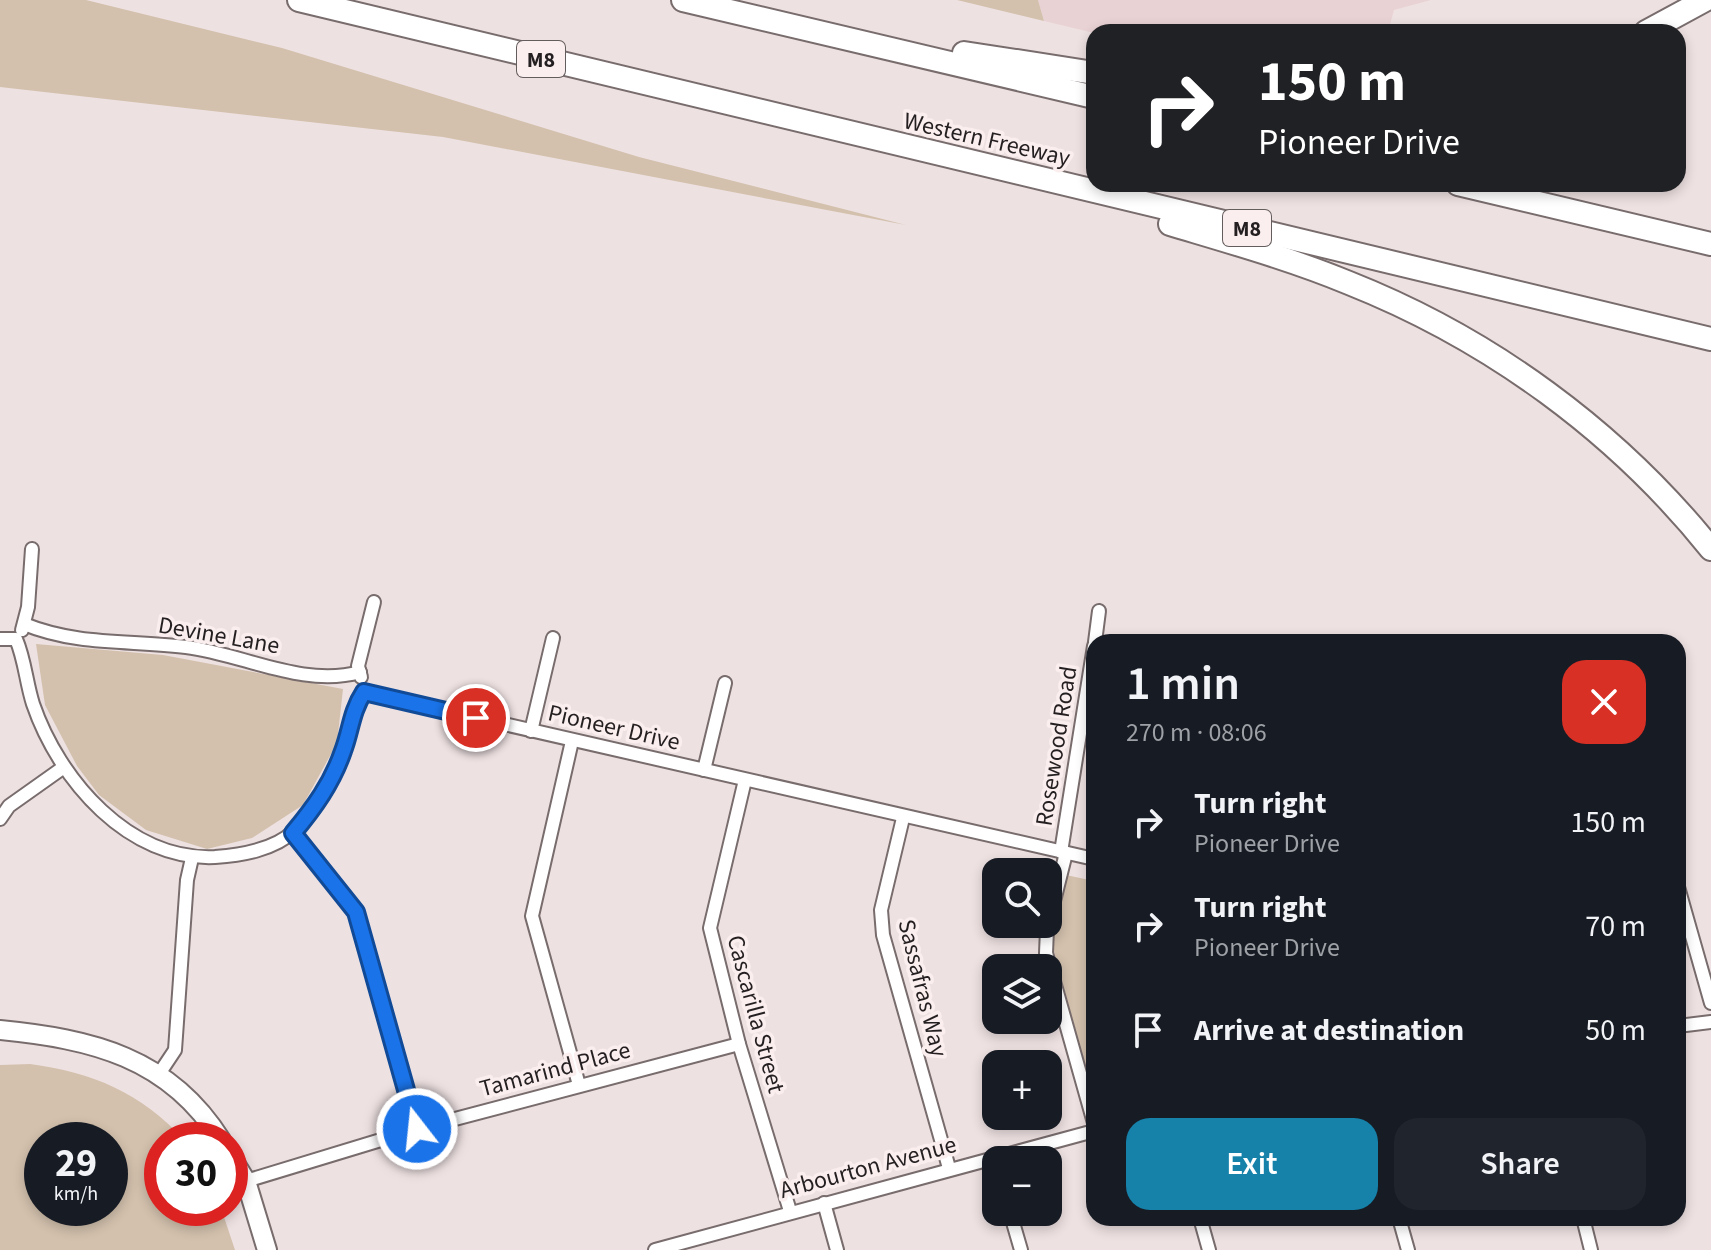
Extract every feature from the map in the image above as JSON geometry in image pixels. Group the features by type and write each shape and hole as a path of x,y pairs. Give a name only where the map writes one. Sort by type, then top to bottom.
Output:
{"highway":[{"name":"Western Freeway","path":"299,0 1086,189"},
{"path":"683,0 1086,95"},
{"path":"1660,24 1698,3"},
{"path":"773,22 1086,72"},
{"path":"783,117 1161,221 1316,270 1388,299 1472,342 1557,401 1640,472 1711,549"},
{"name":"Western Freeway","path":"1097,192 1711,339"},
{"path":"1492,192 1711,244"}],"street":[{"path":"32,549 24,624 16,639 32,703 64,767 89,798 136,840 192,858 248,855 293,833 321,799 344,751 352,710 364,692 360,672 374,602"},
{"name":"Rosewood Road","path":"1096,634 1099,611"},
{"name":"Devine Lane","path":"24,624 63,639 188,647 323,677 360,672"},
{"path":"531,731 553,638"},
{"path":"0,639 16,639"},
{"path":"704,770 725,683"},
{"name":"Pioneer Drive","path":"364,692 903,818 1086,857"},
{"name":"Rosewood Road","path":"1086,699 1064,852 1047,929 1046,953 1086,1095"},
{"path":"572,741 532,916 579,1085"},
{"path":"0,819 9,806 64,767"},
{"name":"Cascarilla Street","path":"745,780 710,928 739,1044 790,1211"},
{"name":"Sassafras Way","path":"903,818 881,910 883,935 949,1168"},
{"path":"293,833 356,912 417,1129"},
{"path":"159,1074 175,1050 187,880 192,858"},
{"path":"1686,915 1711,1003"},
{"path":"1686,1025 1711,1023"},
{"path":"0,1030 120,1052 159,1074 185,1096 206,1122"},
{"name":"Tamarind Place","path":"248,1180 417,1129 739,1044"},
{"name":"Arbourton Avenue","path":"1039,1146 1086,1133"},
{"name":"Arbourton Avenue","path":"655,1250 982,1161"},
{"path":"248,1188 267,1250"},
{"path":"824,1203 837,1250"},
{"path":"1014,1226 1021,1250"},
{"path":"1202,1226 1209,1250"},
{"path":"1401,1226 1408,1250"},
{"path":"1585,1226 1591,1250"}],"shaded area":[{"path":"0,0 86,0 282,48 639,157 906,225 443,137 0,87"},
{"path":"957,0 1038,0 1044,21"},
{"path":"1038,0 1431,0 1394,10 1390,24 1086,24 1086,31 1044,21"},
{"path":"36,644 163,655 343,689 337,743 303,805 252,838 207,849 146,830 99,795 77,766 45,705"},
{"path":"1066,875 1086,879 1086,1069 1062,981 1062,954 1055,954 1053,938 1062,938 1062,895"},
{"path":"30,1064 74,1073 114,1087 151,1109 166,1122 144,1122 144,1226 227,1226 235,1250 0,1250 0,1065"}],"route":[{"path":"417,1129 356,912 349,899 293,833 321,799 344,751 352,710 364,692 476,718"}]}
